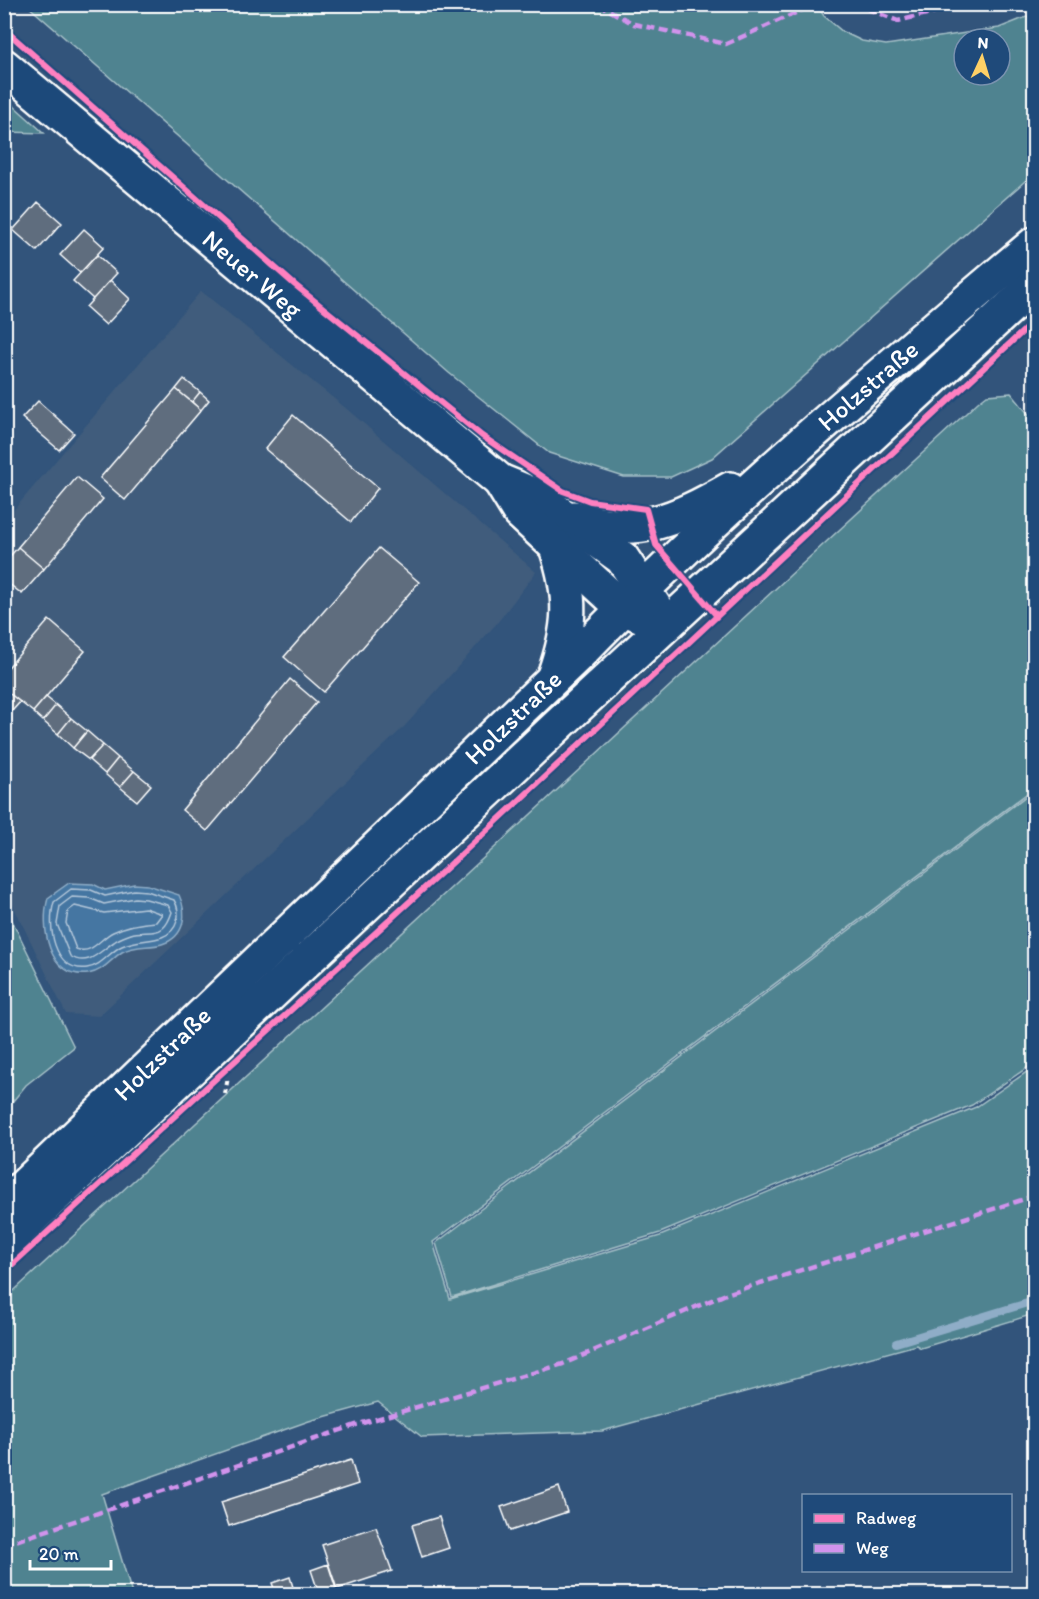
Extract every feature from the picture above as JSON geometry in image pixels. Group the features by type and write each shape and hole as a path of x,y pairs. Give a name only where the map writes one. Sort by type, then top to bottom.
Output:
{"main road":[{"name":"Neuer Weg","path":"4,66 500,481 534,495 622,558 633,598"},
{"name":"Holzstraße","path":"4,1205 554,678 633,598 778,462 1035,244"},
{"name":"Holzstraße","path":"4,1244 484,795 1035,285"},
{"path":"563,514 599,526 623,528 651,526 696,508 778,462"},
{"name":"Neuer Weg","path":"500,481 519,512 556,547 633,598 666,626"},
{"path":"554,678 569,623 566,575 556,547"}],"shaded area":[{"path":"201,291 348,410 536,572 498,622 405,726 99,1016 66,1014 5,889 5,520"}],"green space":[{"path":"816,4 824,16 843,32 862,41 886,45 952,35 952,87 1012,87 1012,27 1002,27 1034,14 1034,173 712,458 671,477 624,477 549,453 449,373 27,5"},
{"path":"5,98 44,133 5,132"},
{"path":"1011,393 1034,421 1034,788 433,1242 450,1299 660,1236 976,1107 1034,1067 1034,1314 921,1348 916,1345 602,1431 422,1437 378,1402 309,1421 102,1494 132,1594 5,1594 5,1299 978,402 987,395"},
{"path":"1034,790 1034,1063 972,1105 660,1233 452,1297 436,1243"},
{"path":"4,904 74,1047 26,1085 5,1111"}],"water":[{"path":"69,883 93,884 105,890 134,884 148,885 179,895 184,917 180,930 170,941 122,952 93,973 74,973 64,968 56,960 50,948 45,922 48,898"}],"building":[{"path":"38,202 62,223 37,251 13,230"},
{"path":"84,229 104,247 80,273 60,255"},
{"path":"97,255 117,273 93,299 73,281"},
{"path":"110,280 130,299 106,325 86,307"},
{"path":"184,379 200,392 192,402 176,389"},
{"path":"176,389 201,410 125,500 100,478"},
{"path":"200,392 209,400 201,410 192,402"},
{"path":"38,401 74,433 59,450 22,418"},
{"path":"293,415 378,488 351,522 265,449"},
{"path":"77,477 103,499 44,569 18,547"},
{"path":"18,547 44,569 22,594 4,580 4,563"},
{"path":"379,548 419,582 324,692 284,657"},
{"path":"49,620 85,651 33,712 4,689 4,672"},
{"path":"290,679 317,702 207,831 182,810"},
{"path":"4,689 20,702 4,720"},
{"path":"46,697 56,705 43,721 33,712"},
{"path":"56,705 71,718 58,734 43,721"},
{"path":"71,718 87,731 73,748 58,734"},
{"path":"87,731 103,745 89,760 73,748"},
{"path":"103,745 118,758 105,774 89,760"},
{"path":"118,758 134,771 120,787 105,774"},
{"path":"134,771 151,785 137,801 120,787"},
{"path":"351,1460 358,1484 229,1526 221,1502"},
{"path":"559,1487 567,1512 510,1531 501,1507"},
{"path":"439,1517 449,1548 422,1557 412,1525"},
{"path":"376,1527 392,1571 337,1589 322,1545"},
{"path":"328,1564 339,1594 319,1594 311,1570"},
{"path":"290,1577 295,1594 276,1594 272,1583"}],"waterway":[{"path":"896,1343 1034,1301"}],"marked path":[{"path":"598,4 634,24 726,44 816,4"},
{"path":"855,4 898,21 967,4"},
{"path":"4,1545 356,1425 563,1364 726,1294 1034,1196"}],"cycle path":[{"path":"4,29 295,285 482,436 563,491 590,501 646,509 656,545 717,616"},
{"path":"4,1272 453,862 1034,321"}]}
